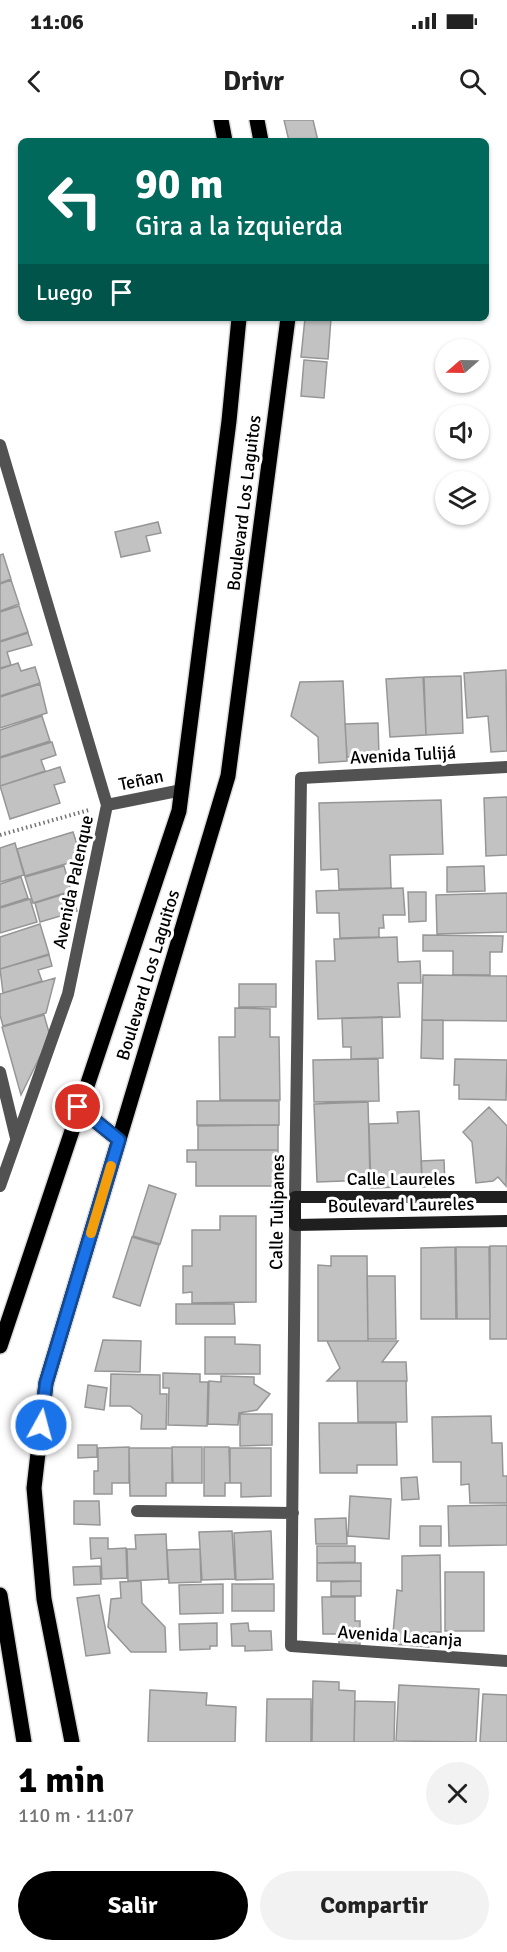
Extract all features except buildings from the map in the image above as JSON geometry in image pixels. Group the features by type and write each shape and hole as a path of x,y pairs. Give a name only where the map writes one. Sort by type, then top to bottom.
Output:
{"main road":[{"path":"221,120 224,138"},
{"path":"257,120 260,138"},
{"name":"Boulevard Los Laguitos","path":"0,1346 78,1107 179,811 229,421 239,321"},
{"name":"Boulevard Los Laguitos","path":"72,1742 44,1599 34,1488 46,1383 228,776 288,321"},
{"path":"78,1107 119,1140"},
{"path":"0,1595 24,1742"}],"street":[{"name":"Avenida Palenque","path":"0,445 107,805 68,994 0,1186"},
{"name":"Avenida Tulijá","path":"301,778 507,767"},
{"name":"Calle Tulipanes","path":"291,1646 301,778"},
{"name":"Teñan","path":"107,805 182,789"},
{"path":"0,1072 16,1139"},
{"name":"Calle Laureles","path":"295,1197 507,1197"},
{"name":"Boulevard Laureles","path":"295,1225 507,1221"},
{"path":"137,1511 293,1513"},
{"name":"Avenida Lacanja","path":"291,1646 507,1661"}],"path":[{"path":"0,835 107,805"}],"slow traffic":[{"path":"91,1233 111,1166"}],"route":[{"path":"41,1425 46,1383 119,1140 78,1107"}]}
